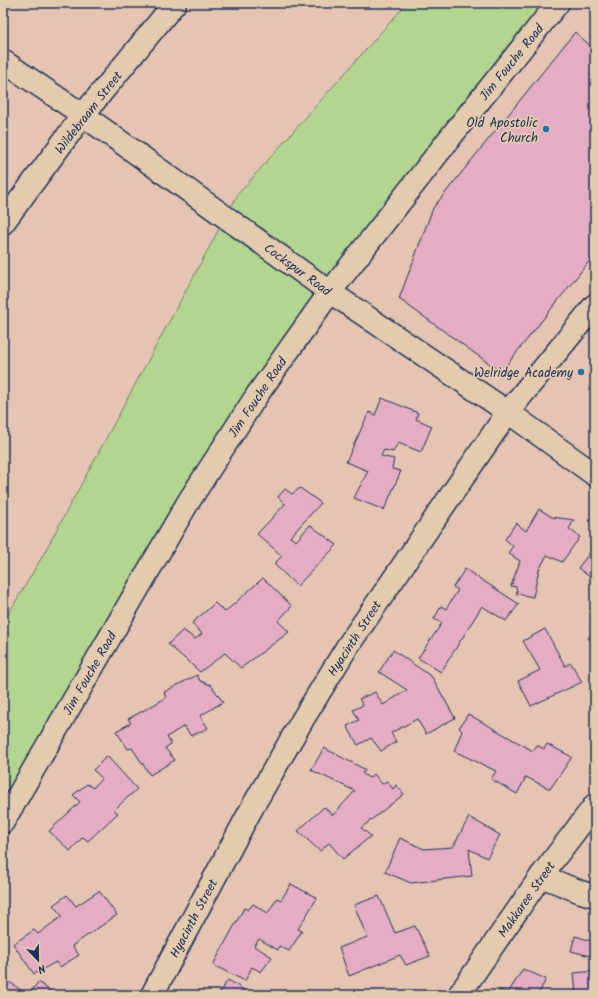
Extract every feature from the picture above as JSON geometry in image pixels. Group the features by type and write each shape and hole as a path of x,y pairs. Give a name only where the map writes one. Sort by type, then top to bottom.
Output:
{"street":[{"name":"Wildebraam Street","path":"3,223 83,115 175,3"},
{"name":"Jim Fouche Road","path":"3,822 187,504 257,395 330,292 460,125 558,3"},
{"name":"Cockspur Road","path":"3,61 83,115 330,292 508,412 595,474"},
{"name":"Hyacinth Street","path":"152,995 253,806 303,719 347,647 508,412 595,305"},
{"name":"Makkaree Street","path":"460,995 541,876 595,805"},
{"path":"541,876 595,896"}],"green space":[{"path":"407,3 555,3 330,292 3,815 3,623 42,557 238,194"}],"building":[{"name":"Old Apostolic Church","path":"575,32 595,50 595,254 501,372 399,299 433,208"},
{"path":"382,398 418,413 416,419 432,426 421,452 398,443 393,452 384,450 381,456 394,459 392,469 401,471 384,510 354,498 368,471 346,462 369,412 375,415"},
{"path":"300,488 321,503 290,537 296,541 310,525 337,545 297,586 274,564 282,556 257,534 285,504 278,497 285,489 292,494"},
{"path":"539,509 552,517 574,520 569,529 580,537 562,562 547,555 539,570 533,597 517,594 516,587 511,586 520,561 508,553 513,546 505,539 516,523 526,531"},
{"path":"595,546 595,581 578,568"},
{"path":"465,569 519,604 506,621 482,606 441,672 418,658 442,623 434,619 441,606 446,609 458,590 453,587"},
{"path":"263,578 292,606 278,621 289,632 241,668 225,653 200,672 168,644 183,630 195,639 202,634 192,623 215,603 225,612"},
{"path":"595,621 595,643 588,638 594,631 590,628"},
{"path":"545,629 565,666 571,663 582,682 531,706 518,681 540,670 523,641"},
{"path":"393,650 432,677 455,718 426,734 417,719 391,733 396,742 381,751 371,738 358,745 347,726 359,720 353,710 363,705 359,699 375,692 383,705 407,690 379,672"},
{"path":"197,675 200,681 211,685 223,702 200,716 208,728 191,736 184,726 167,737 171,744 165,748 175,760 150,775 132,748 128,749 116,731 131,723 128,719 166,698 164,692"},
{"path":"468,714 533,751 537,745 544,749 547,744 572,757 550,789 526,777 517,794 491,779 496,771 454,751 462,731 459,728"},
{"path":"324,748 366,770 362,773 369,778 374,774 382,784 387,781 393,789 396,785 404,794 361,828 371,836 343,859 329,843 320,851 298,831 324,807 333,815 355,791 311,770"},
{"path":"107,756 137,789 114,810 118,813 88,841 83,837 70,851 49,831 80,802 73,795 87,784 93,788 102,778 93,770"},
{"path":"469,817 500,835 487,858 469,849 472,876 411,883 385,872 400,838 424,849 453,847"},
{"path":"291,884 317,898 298,929 302,931 289,951 279,946 278,950 259,939 254,946 272,957 261,972 252,967 245,981 213,965 244,908 248,910 253,904 268,913 277,898 281,900"},
{"path":"99,891 117,915 72,946 79,955 60,967 56,962 34,974 13,944 34,930 38,934 62,916 53,905 67,895 76,906"},
{"path":"379,896 395,933 415,926 430,956 406,965 400,955 349,976 339,948 367,937 354,905"},
{"path":"575,936 595,942 595,959 594,957 571,951"},
{"path":"523,969 546,979 538,995 497,995 500,990 508,993"},
{"path":"595,971 595,995 576,995 574,973"},
{"path":"228,980 246,991 246,995 218,995"},
{"path":"8,981 28,995 3,995 3,988"},
{"path":"38,982 52,992 49,995 29,995"}],"place":[{"name":"Old Apostolic Church","path":"546,129"},
{"name":"Welridge Academy","path":"581,372"}]}
